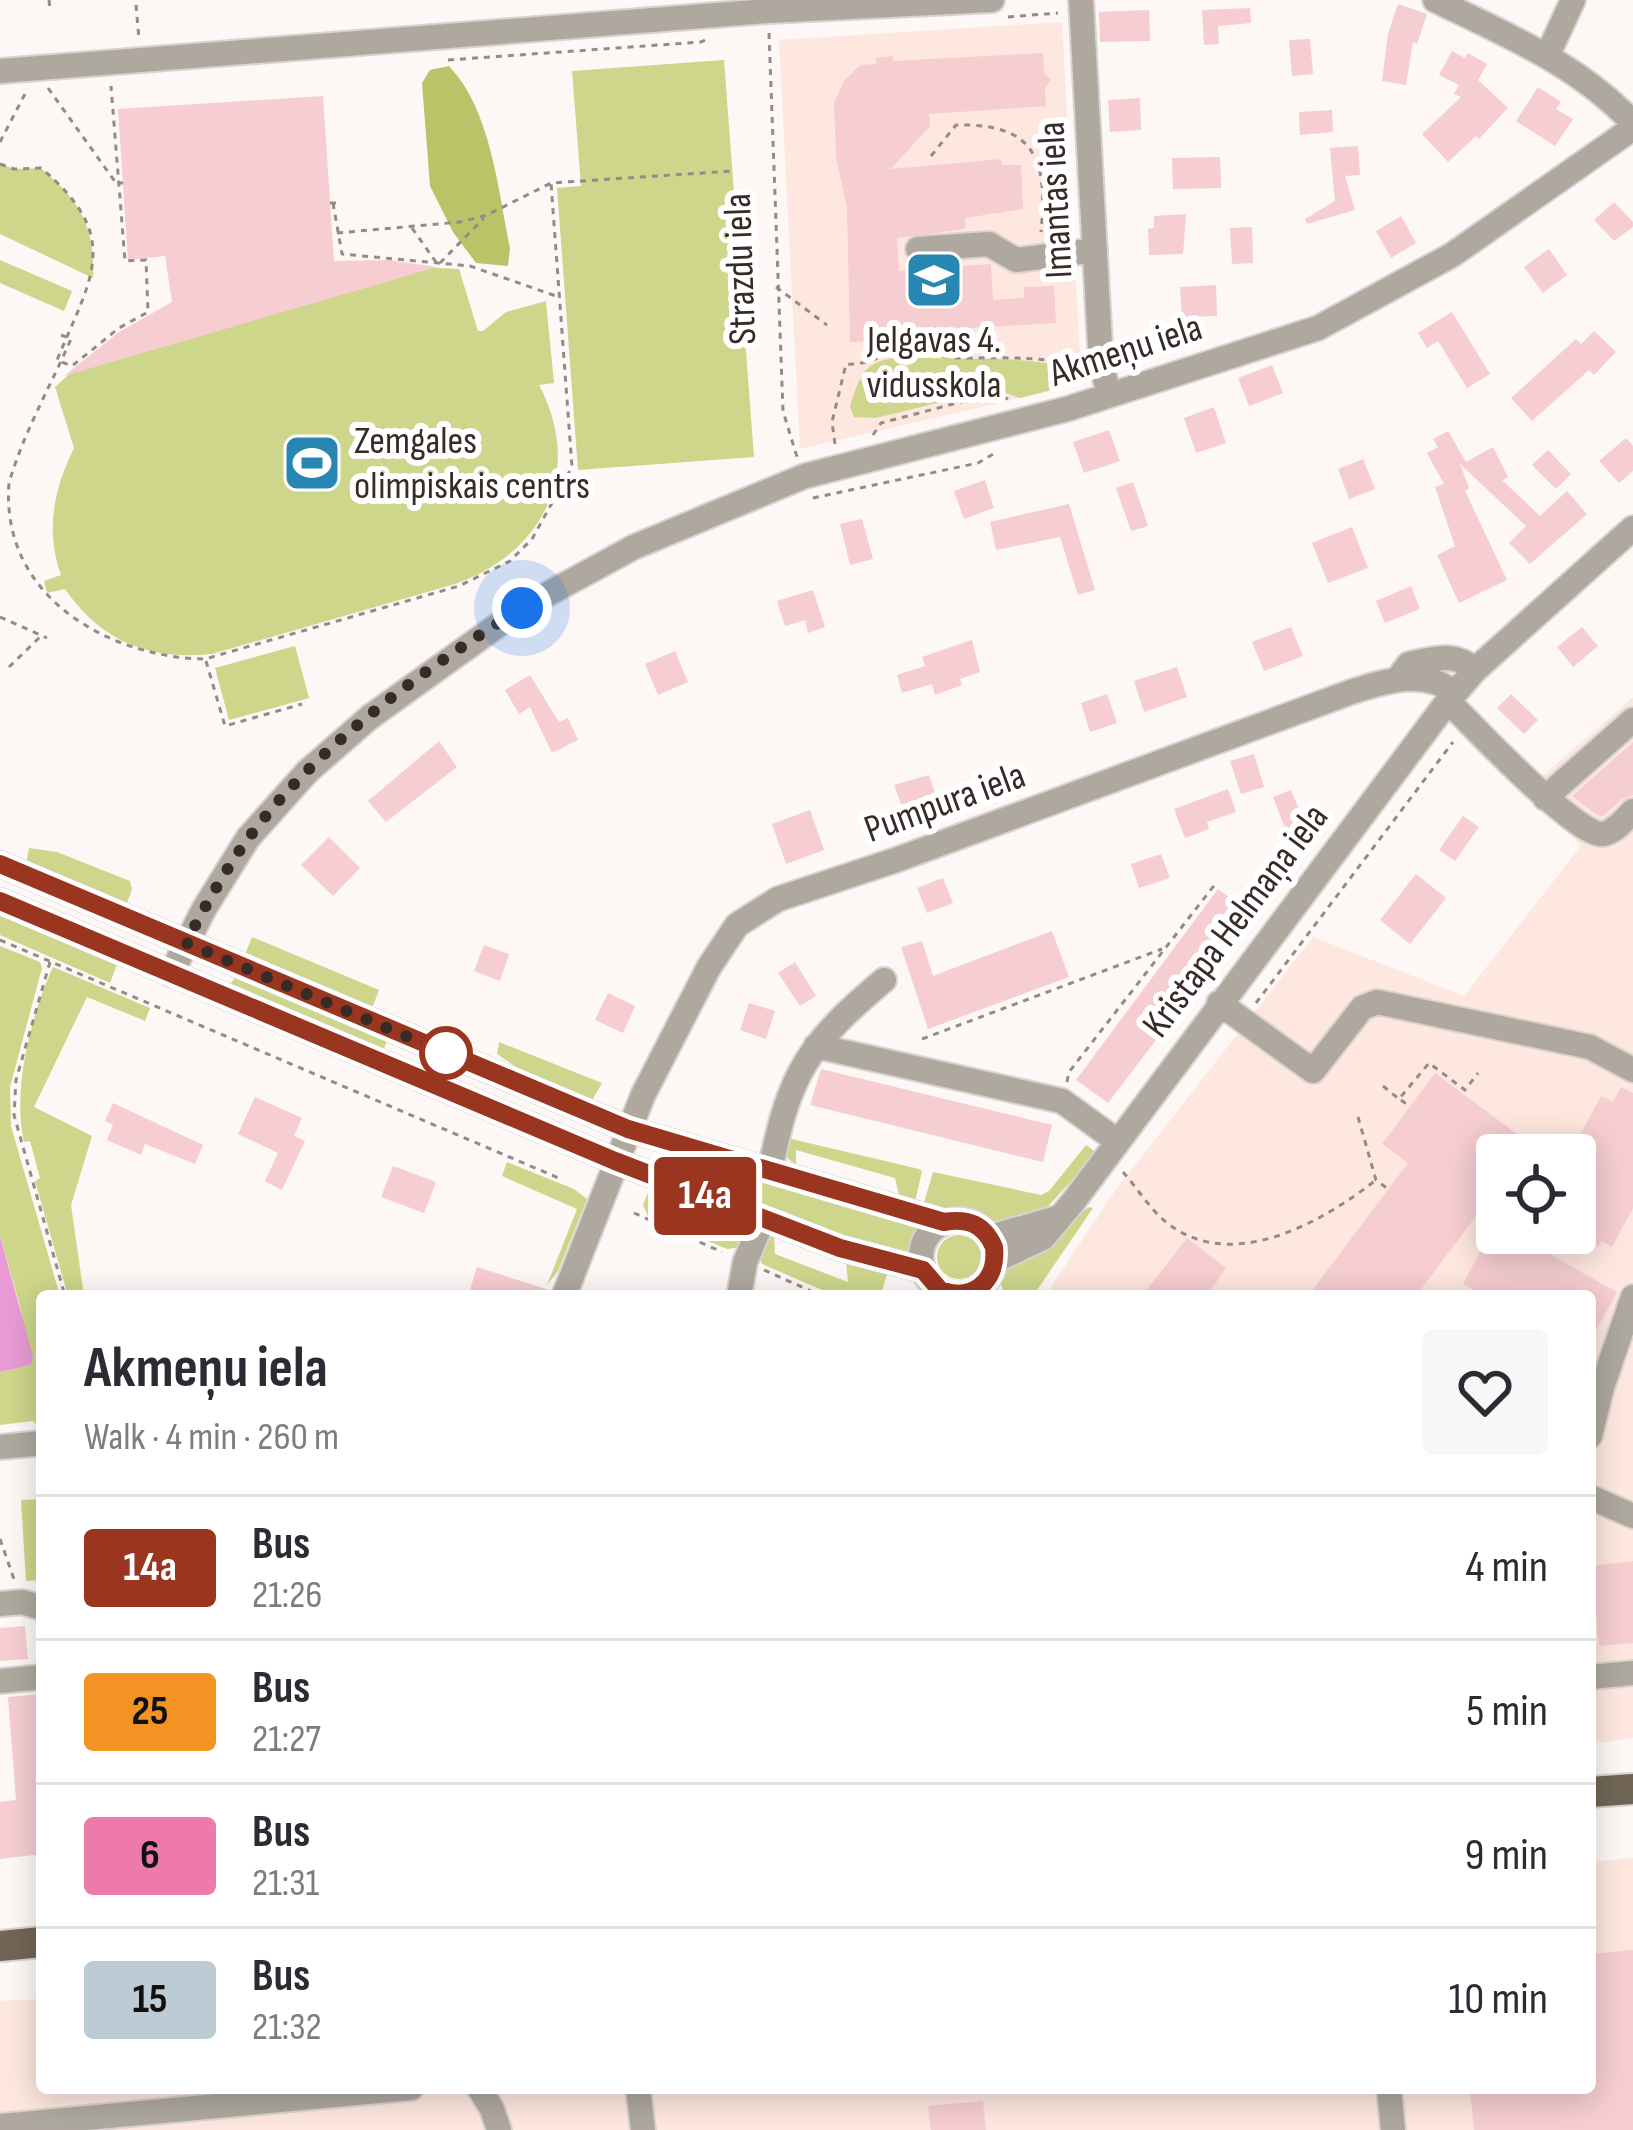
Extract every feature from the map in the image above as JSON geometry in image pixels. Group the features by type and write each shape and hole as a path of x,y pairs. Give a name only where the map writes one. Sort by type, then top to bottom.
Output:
{"main road":[{"path":"1596,1792 1633,1789"},
{"path":"0,1946 36,1943"}],"street":[{"path":"0,71 47,78 768,14 992,0"},
{"name":"Imantas iela","path":"1081,0 1101,364 1109,394"},
{"path":"1435,0 1548,54 1609,97 1633,126"},
{"path":"1548,54 1573,0"},
{"name":"Akmeņu iela","path":"171,974 248,838 308,771 370,717 490,628 560,587 634,547 805,476 1109,394 1318,328 1452,255 1633,126"},
{"path":"918,249 989,244 1016,260 1095,250"},
{"path":"1475,670 1633,528"},
{"name":"Pumpura iela","path":"566,1290 628,1129 710,967 737,925 778,898 835,882 1400,676 1409,664 1457,657 1475,670"},
{"name":"Kristapa Helmaņa iela","path":"993,1248 1043,1238 1475,670"},
{"path":"1400,676 1435,680 1545,799 1587,831 1610,832 1633,811"},
{"path":"1545,799 1633,720"},
{"path":"0,864 628,1129 944,1222 977,1225 993,1248 993,1271 981,1290"},
{"path":"0,901 615,1161 840,1248 923,1270"},
{"path":"770,1171 798,1071 834,1022 884,980"},
{"path":"1219,1003 1313,1071 1362,1008 1377,1002 1590,1047 1633,1070"},
{"path":"816,1046 1063,1101 1117,1142"},
{"path":"741,1290 745,1262 763,1220"},
{"path":"944,1222 924,1242 923,1270 930,1282 945,1290"},
{"path":"1596,1412 1633,1297"},
{"path":"0,1448 36,1444"},
{"path":"1596,1500 1633,1516"},
{"path":"1596,1676 1633,1672"},
{"path":"0,1681 36,1678"},
{"path":"0,2126 346,2094"},
{"path":"483,2094 499,2130"},
{"path":"639,2094 643,2130"},
{"path":"1390,2094 1393,2130"}],"path":[{"path":"49,0 50,10"},
{"path":"136,5 139,43"},
{"name":"Strazdu iela","path":"768,14 783,411 791,447 805,476"},
{"path":"0,142 23,92 47,78 121,183"},
{"path":"61,362 72,366 119,328 148,312 146,260 125,261 111,84"},
{"path":"931,156 956,125 988,124 1028,146 1041,169 1046,197 1039,257"},
{"path":"0,164 14,169 41,168 64,187 85,218 94,244 93,278 64,336 71,339 8,485 7,537"},
{"path":"438,265 487,215 550,183 732,171"},
{"path":"50,610 143,653 205,659 459,586 510,561 532,539 572,467 550,183"},
{"path":"341,202 332,203 342,254 470,266 561,298"},
{"path":"337,233 487,215"},
{"path":"411,226 438,265"},
{"path":"776,287 827,325"},
{"path":"836,449 832,422 846,364 908,353 956,358 1028,356 1084,367"},
{"path":"870,440 881,422 995,393 1018,404"},
{"path":"0,617 44,637 9,667"},
{"path":"205,659 225,726 302,704"},
{"path":"1241,1018 1468,721"},
{"path":"1063,1101 1069,1072 1216,883"},
{"path":"0,940 561,1178"},
{"path":"922,1039 1164,948"},
{"path":"51,961 16,1079 14,1114 62,1290"},
{"path":"1399,1099 1429,1063 1466,1090 1478,1073"},
{"path":"1383,1086 1410,1107"},
{"path":"1358,1117 1376,1180 1388,1189"},
{"path":"21,1148 32,1146"},
{"path":"28,1172 38,1170"},
{"path":"1122,1171 1163,1220 1211,1246 1247,1244 1283,1233 1353,1198 1376,1180"},
{"path":"0,1539 21,1605"}],"shaded area":[{"name":"Jelgavas 4. vidusskola","path":"1062,22 1079,376 1072,386 800,449 779,40"},
{"path":"1633,697 1633,1738 1596,1743 1596,1290 1049,1290 1115,1191 1313,937 1464,996 1581,846 1529,793"},
{"path":"0,1236 33,1356 31,1365 0,1372"},
{"path":"1633,1858 1633,2130 0,2130 0,2001 36,1999 36,2094 1596,2094 1596,1861"}],"green space":[{"path":"724,60 754,457 578,470 557,188 581,186 572,71"},
{"path":"449,66 484,128 510,248 508,266 476,263 453,232 430,186 422,83 430,70"},
{"path":"0,164 14,169 41,168 66,192 88,229 93,278 0,234"},
{"path":"0,260 72,291 64,311 0,283"},
{"name":"Zemgales olimpiskais centrs","path":"357,264 459,269 478,331 506,312 546,301 554,383 539,385 558,448 556,478 547,506 512,552 455,584 212,654 168,654 128,644 94,622 65,589 47,593 44,581 61,575 53,542 54,510 74,448 55,387 95,351"},
{"path":"909,356 1031,361 1071,368 1074,374 1070,385 1020,398 994,389 876,418 854,417 850,407 868,368"},
{"path":"295,646 309,698 229,720 215,668"},
{"path":"29,848 57,852 130,881 132,890 124,910 26,865"},
{"path":"0,910 120,957 110,983 0,935"},
{"path":"252,937 379,990 371,1011 244,957"},
{"path":"0,946 40,962 42,968 10,1087 11,1126 58,1290 36,1290 36,1424 0,1425 0,1372 31,1365 0,1236"},
{"path":"53,967 150,1008 145,1021 87,997 34,1107 92,1136 71,1205 83,1290 66,1290 35,1181 40,1178 30,1141 24,1142 22,1076"},
{"path":"238,973 388,1038 382,1054 223,982 231,983"},
{"path":"499,1042 602,1083 591,1102 531,1077 497,1054"},
{"path":"783,1137 919,1169 915,1202 899,1196 895,1178 796,1150 796,1164 786,1156"},
{"path":"1086,1145 1097,1153 1041,1214 1001,1225 968,1210 923,1206 933,1172 1041,1195"},
{"path":"691,1156 925,1222 910,1260 659,1167 664,1162 686,1167"},
{"path":"507,1162 574,1189 587,1199 558,1271 547,1285 577,1209 502,1176"},
{"path":"651,1185 659,1187 654,1201 740,1235 746,1222 750,1227 743,1247 727,1249 648,1216 643,1205"},
{"path":"1093,1208 1037,1290 1002,1290 1007,1267"},
{"path":"774,1234 775,1254 848,1282 846,1261 889,1269 882,1290 822,1290 762,1264 759,1257"},
{"path":"959,1235 974,1242 981,1257 974,1272 959,1279 944,1272 937,1257 944,1242"},
{"path":"36,1499 36,1580 26,1581 21,1500"}],"building":[{"path":"1398,4 1427,14 1417,44 1413,42 1406,85 1382,81 1388,34"},
{"path":"1250,8 1251,23 1218,26 1219,44 1204,45 1202,10"},
{"path":"1149,10 1150,41 1100,42 1099,12"},
{"path":"1310,39 1313,74 1292,76 1289,40"},
{"path":"1452,51 1465,58 1468,53 1487,64 1478,80 1508,108 1479,139 1476,136 1448,162 1422,134 1461,97 1454,94 1459,85 1439,75"},
{"path":"1043,53 1044,73 1051,80 1045,88 1046,106 929,114 930,126 891,169 1001,159 1002,165 1021,165 1023,209 965,218 965,229 897,238 899,271 991,264 993,300 1024,298 1024,287 1054,286 1056,323 879,333 880,341 850,342 847,208 836,157 834,103 844,81 860,65 876,64 876,58"},
{"path":"1538,87 1561,102 1556,109 1573,119 1555,146 1516,121"},
{"path":"323,96 334,261 389,260 437,267 64,376 119,332 172,302 165,256 128,260 118,109"},
{"path":"1140,98 1141,130 1110,132 1108,100"},
{"path":"1332,110 1333,132 1300,135 1299,112"},
{"path":"1358,146 1360,175 1345,176 1355,210 1307,224 1305,219 1335,201 1330,148"},
{"path":"1220,157 1221,188 1173,189 1172,158"},
{"path":"1614,202 1633,227 1614,241 1594,220"},
{"path":"1186,214 1183,254 1149,255 1148,229 1154,228 1154,216"},
{"path":"1401,216 1416,243 1391,258 1376,231"},
{"path":"1252,227 1253,263 1232,264 1230,228"},
{"path":"1549,249 1567,275 1543,293 1524,267"},
{"path":"1216,285 1217,316 1182,317 1180,287"},
{"path":"1452,312 1490,374 1467,388 1438,341 1427,348 1418,333"},
{"path":"1594,331 1616,352 1594,375 1589,370 1532,421 1511,398 1576,339 1581,344"},
{"path":"1272,365 1283,393 1249,406 1238,378"},
{"path":"1214,407 1226,443 1196,453 1184,418"},
{"path":"1109,430 1120,461 1084,473 1073,442"},
{"path":"1448,431 1466,462 1493,447 1508,477 1502,480 1540,516 1567,491 1587,514 1530,564 1509,543 1526,526 1460,464 1469,488 1465,491 1507,580 1459,603 1437,555 1455,546 1435,487 1444,484 1427,453 1438,447 1433,439"},
{"path":"1626,438 1633,446 1633,471 1619,483 1599,461"},
{"path":"1548,450 1571,474 1556,489 1532,465"},
{"path":"1363,459 1375,489 1349,499 1338,469"},
{"path":"985,480 994,508 964,519 954,491"},
{"path":"1133,482 1148,526 1131,531 1116,488"},
{"path":"1069,504 1095,590 1078,595 1060,537 996,550 990,522"},
{"path":"862,519 873,559 850,565 840,524"},
{"path":"1352,527 1368,568 1328,583 1312,543"},
{"path":"1411,586 1420,609 1385,623 1376,601"},
{"path":"813,590 825,627 808,633 805,620 785,626 777,601"},
{"path":"1291,627 1303,656 1264,671 1252,642"},
{"path":"1582,627 1598,646 1573,667 1557,647"},
{"path":"972,640 980,672 935,695 932,684 902,693 897,675 925,666 922,657"},
{"path":"675,651 688,682 658,695 645,664"},
{"path":"1177,667 1187,697 1144,712 1134,681"},
{"path":"530,675 559,722 568,718 578,740 552,753 530,707 519,714 505,690"},
{"path":"1107,694 1117,723 1090,732 1081,703"},
{"path":"1511,694 1538,720 1524,734 1497,708"},
{"path":"439,741 457,767 386,822 368,801"},
{"path":"1633,742 1633,795 1603,816 1572,796"},
{"path":"1254,754 1264,787 1241,794 1230,761"},
{"path":"929,775 936,795 902,806 894,785"},
{"path":"1228,789 1236,812 1207,822 1209,829 1185,838 1174,809"},
{"path":"1291,790 1307,829 1288,836 1273,797"},
{"path":"810,810 824,850 786,864 772,824"},
{"path":"1463,816 1479,827 1455,861 1439,850"},
{"path":"329,837 360,868 333,896 301,865"},
{"path":"1161,854 1170,878 1139,888 1131,864"},
{"path":"1416,874 1446,898 1410,944 1380,920"},
{"path":"943,878 953,903 927,913 917,888"},
{"path":"1218,889 1252,914 1108,1103 1076,1080"},
{"path":"1052,931 1069,977 928,1029 901,947 922,941 933,976"},
{"path":"484,945 509,954 500,981 474,971"},
{"path":"795,962 816,996 800,1006 778,973"},
{"path":"608,993 635,1006 623,1033 595,1020"},
{"path":"749,1003 775,1011 766,1039 740,1030"},
{"path":"821,1069 1052,1125 1043,1162 810,1105"},
{"path":"1435,1073 1517,1134 1476,1134 1476,1216 1420,1290 1313,1290 1408,1163 1382,1144"},
{"path":"1621,1087 1633,1093 1633,1208 1612,1247 1602,1241 1598,1247 1596,1134 1580,1134 1601,1096 1613,1102"},
{"path":"255,1097 302,1118 294,1136 305,1141 282,1190 265,1181 278,1153 238,1134"},
{"path":"113,1103 203,1145 195,1164 145,1144 141,1155 107,1140 113,1125 105,1121"},
{"path":"393,1166 436,1182 424,1213 381,1197"},
{"path":"1187,1238 1226,1268 1210,1290 1147,1290"},
{"path":"1479,1254 1552,1254 1617,1292 1596,1330 1596,1290 1474,1290 1463,1284"},
{"path":"477,1267 549,1290 470,1290"},
{"path":"1633,1561 1633,1643 1599,1646 1596,1566"},
{"path":"25,1626 28,1659 0,1661 0,1628"},
{"path":"36,1695 36,1855 0,1859 0,1802 16,1800 8,1697"},
{"path":"1633,1950 1633,2130 1474,2130 1471,2094 1596,2094 1596,1953"},
{"path":"983,2101 986,2130 931,2130 928,2106"}],"bus line":[{"name":"14a","path":"0,864 628,1129 944,1222 977,1225 990,1237 996,1260 977,1290"},
{"name":"14a","path":"0,901 615,1161 840,1248 923,1270 940,1290"}],"place":[{"name":"Jelgavas 4. vidusskola","path":"934,280"},
{"name":"Zemgales olimpiskais centrs","path":"312,463"}],"route":[{"path":"446,1053 186,943 248,838 308,771 370,717 522,608"}]}
